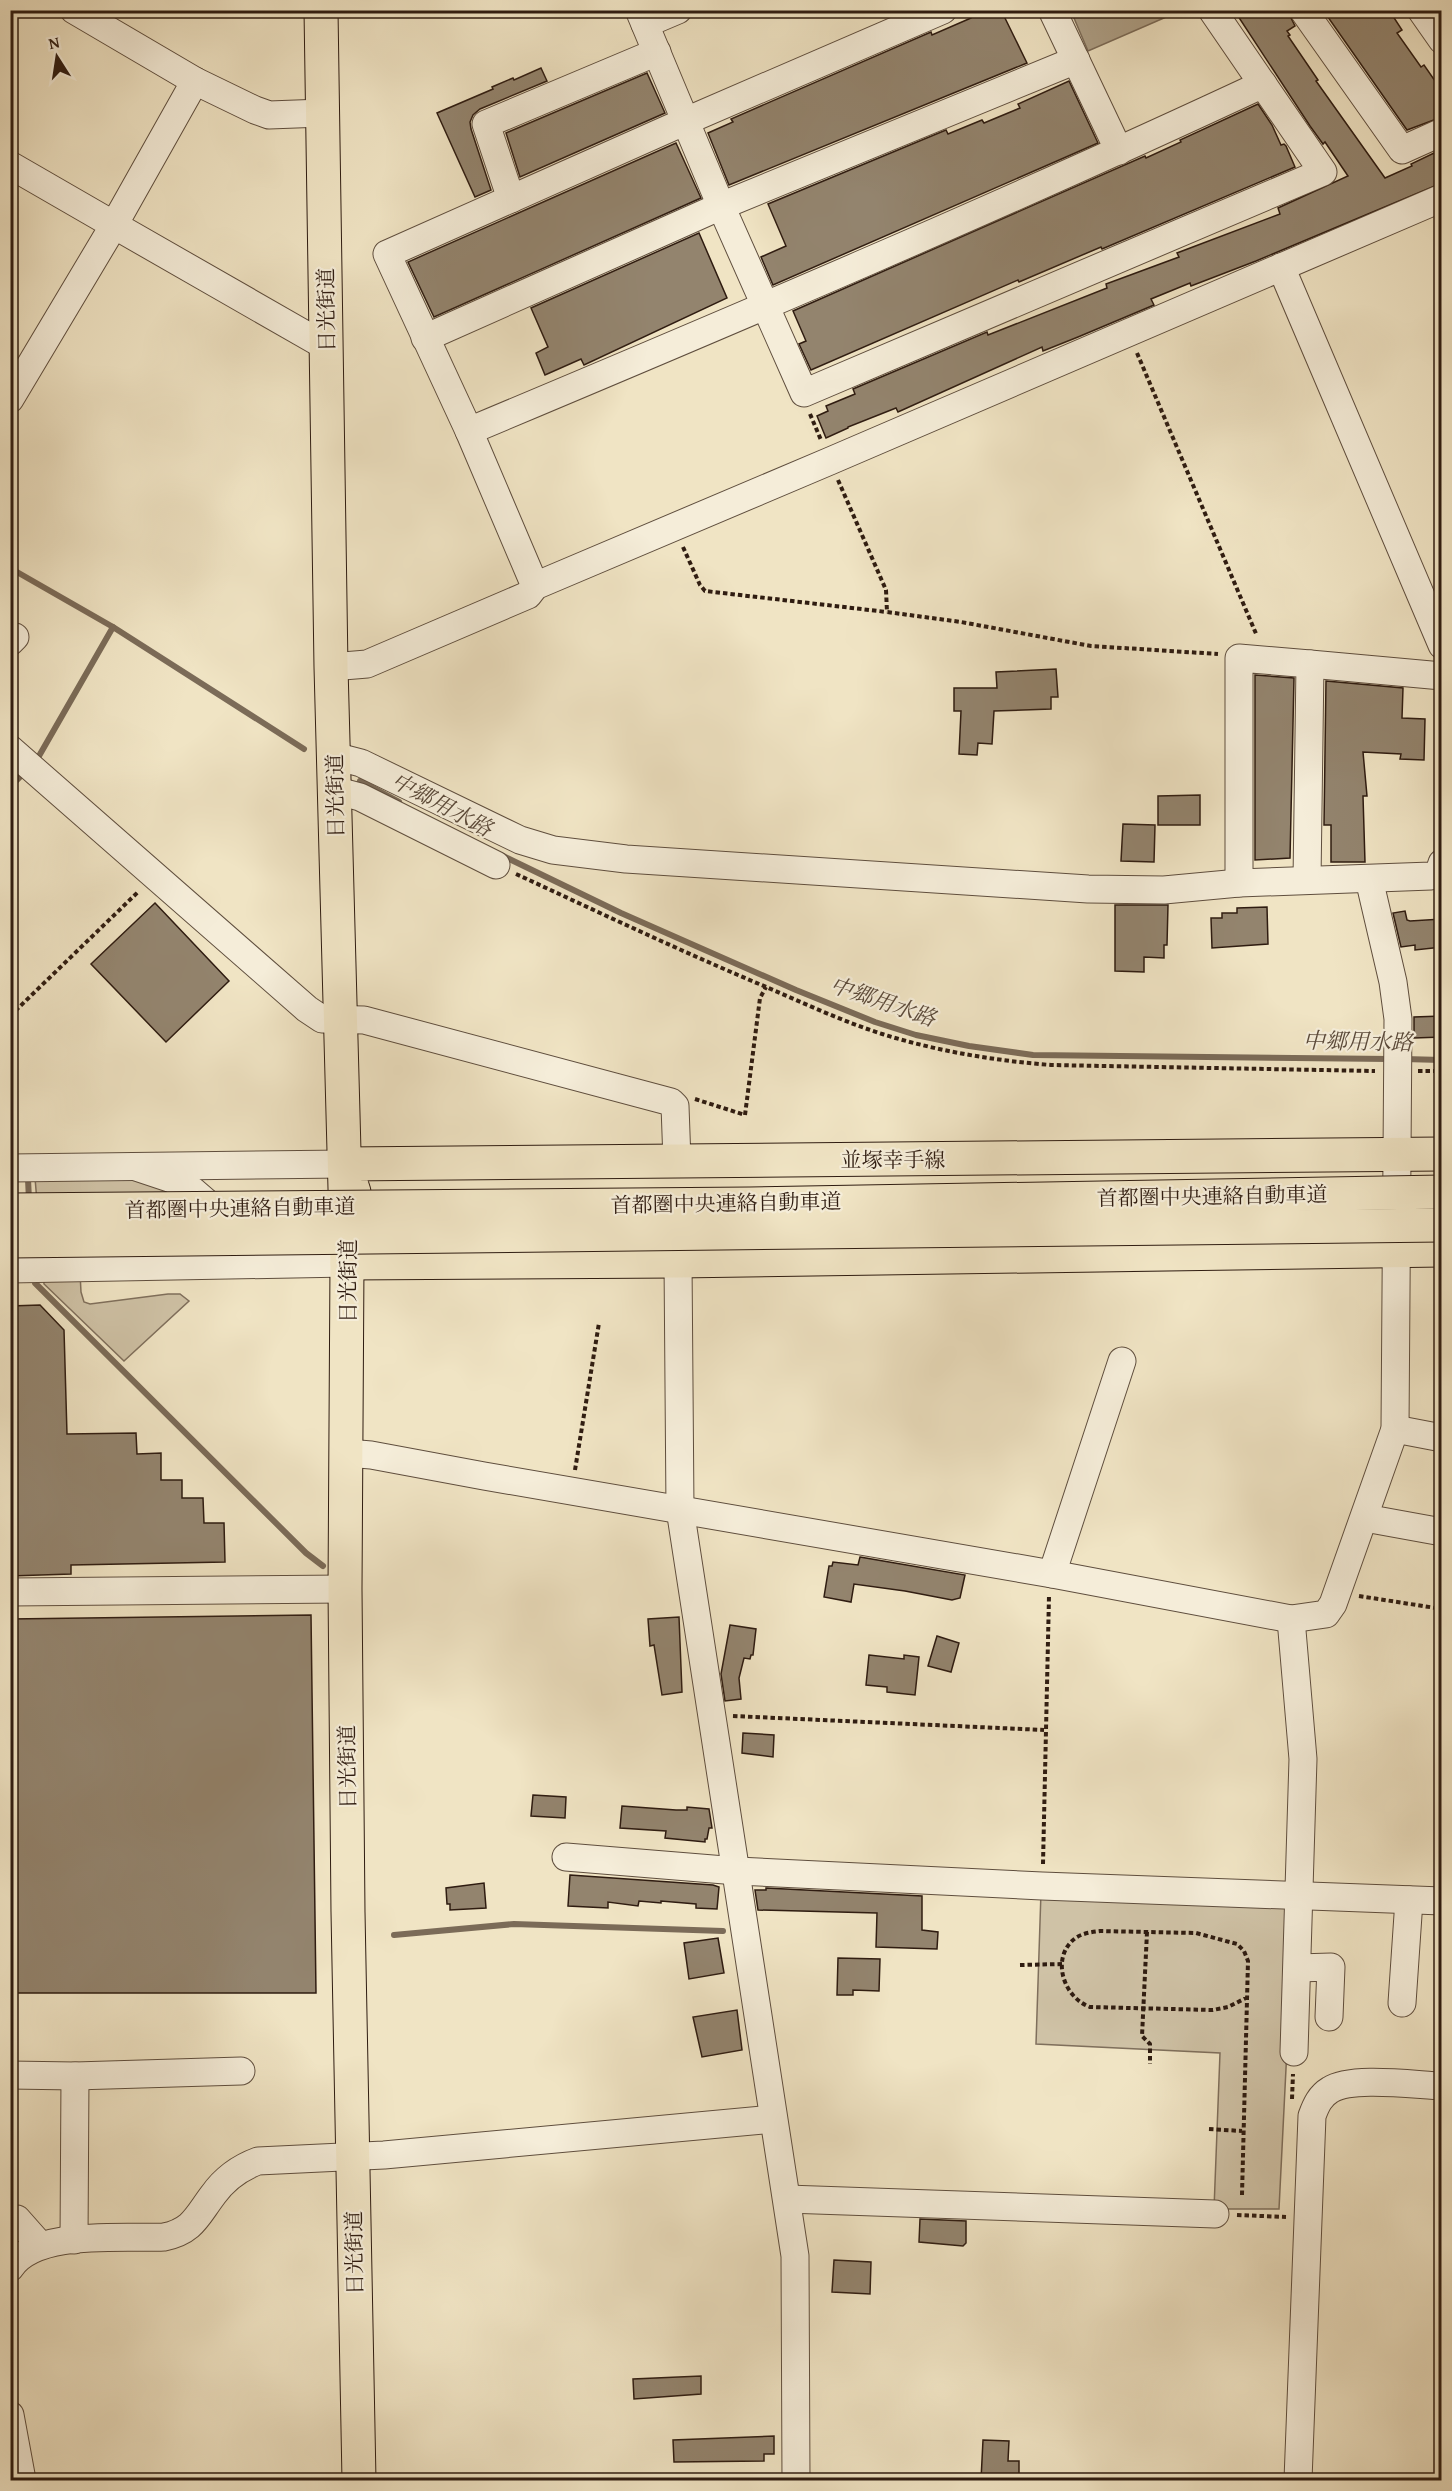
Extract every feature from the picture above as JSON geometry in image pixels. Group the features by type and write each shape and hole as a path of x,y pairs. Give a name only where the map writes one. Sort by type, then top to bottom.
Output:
{"main road":[{"name":"日光街道","path":"321,10 331,667 347,1263 345,1589 351,2157 359,2481"},
{"name":"並塚幸手線","path":"345,1164 1442,1154"},
{"path":"345,1164 359,1210 369,1222 470,1222 486,1228 505,1245 516,1250 534,1255 588,1261"},
{"name":"首都圏中央連絡自動車道","path":"10,1210 762,1203 1442,1192"},
{"name":"首都圏中央連絡自動車道","path":"10,1241 1442,1226"},
{"path":"347,1263 678,1261 1442,1250"}],"street":[{"path":"74,10 195,81 269,115 323,113"},
{"path":"678,10 642,17 721,207 804,393 1323,172 1212,10"},
{"path":"535,586 469,431 387,254 943,10"},
{"path":"1052,10 1119,151"},
{"path":"1302,10 1402,150 1442,132"},
{"path":"1421,10 1442,40"},
{"path":"511,199 486,124 657,52"},
{"path":"424,338 721,207 1076,60"},
{"path":"10,399 114,225 195,81"},
{"path":"469,431 765,307 1119,151 1263,84"},
{"path":"10,165 327,347"},
{"path":"331,667 367,664 528,595 535,586 830,462 1442,198"},
{"path":"1281,267 1442,645"},
{"path":"1239,883 1252,659 1442,676"},
{"path":"1307,880 1310,664"},
{"path":"10,749 307,1009 322,1019 364,1020 671,1102 675,1106 677,1161"},
{"path":"334,756 361,763 520,840 553,850 626,859 1088,889 1164,890 1239,883 1431,876 1439,872 1442,863"},
{"path":"334,790 360,797 496,865"},
{"path":"347,1453 371,1455 1053,1574 1291,1619 1326,1614 1338,1590 1365,1518 1395,1429 1398,1019 1393,982 1370,879"},
{"path":"10,1168 345,1164"},
{"path":"10,1269 347,1263 336,1243 324,1230 299,1223 235,1223 226,1219 193,1191 172,1179 136,1167"},
{"path":"678,1261 680,1509 795,2256 796,2481"},
{"path":"1053,1574 1122,1361"},
{"path":"1395,1429 1442,1438"},
{"path":"1365,1518 1442,1532"},
{"path":"10,1592 345,1589"},
{"path":"1291,1619 1303,1759 1299,1826 1301,1897 1299,1968 1294,2052"},
{"path":"566,1857 737,1871 1042,1886 1442,1901"},
{"path":"1402,2003 1409,1900"},
{"path":"1299,1968 1331,1967 1329,2017"},
{"path":"10,2075 75,2076 241,2071"},
{"path":"74,2240 75,2076"},
{"path":"1298,2481 1312,2116 1320,2098 1338,2085 1355,2082 1442,2086"},
{"path":"10,2268 21,2256 40,2245 74,2240 164,2237 177,2234 199,2216 212,2195 241,2167 258,2161 351,2157 773,2118"},
{"path":"787,2199 1215,2214"},
{"path":"10,2219 17,2219 40,2245"},
{"path":"10,2415 22,2481"}],"path":[{"path":"1128,333 1252,659"},
{"path":"804,393 806,404 830,462 886,590 887,612"},
{"path":"674,528 700,585 705,591 961,622 1091,646 1224,654 1252,659"},
{"path":"496,865 836,1017 898,1039 957,1053 1006,1062 1074,1065 1396,1063"},
{"path":"10,1016 155,876"},
{"path":"671,1102 682,1094 745,1114 760,998 766,987"},
{"path":"572,1491 599,1323"},
{"path":"1042,1886 1048,1599 1053,1574"},
{"path":"1338,1590 1442,1609"},
{"path":"713,1717 1044,1730"},
{"path":"1147,1932 1142,2036 1150,2044 1150,2064"},
{"path":"1242,2195 1242,2130 1248,1996 1248,1960 1244,1951 1237,1944 1196,1933 1087,1933 1076,1938 1068,1948 1063,1964 1065,1987 1082,2004 1099,2008 1213,2010 1228,2007 1248,1996"},
{"path":"1020,1965 1063,1964"},
{"path":"1209,2129 1242,2130"},
{"path":"1215,2214 1287,2217"}],"shaded area":[{"path":"1071,11 1180,11 1088,51"},
{"path":"35,1178 135,1178 185,1196 79,1254 81,1292 84,1302 90,1304 168,1294 180,1294 189,1301 124,1361 44,1284"},
{"path":"1041,1892 1294,1908 1279,2209 1214,2209 1220,2053 1036,2044"}],"building":[{"path":"979,10 1001,10 1027,63 729,185 708,133 733,122 731,119 931,32 932,35 971,18 970,14"},
{"path":"1234,10 1287,10 1295,26 1287,31 1290,35 1288,36 1318,80 1316,81 1385,178 1434,153 1442,171 1442,183 1256,261 1151,299 1154,305 1043,351 1042,347 898,412 896,408 826,438 817,416 828,411 826,406 855,394 853,389 987,332 988,335 1107,288 1106,284 1179,257 1177,253 1280,214 1278,208 1348,176 1325,142 1323,144 1310,126"},
{"path":"1323,10 1389,10 1402,30 1397,33 1421,67 1424,65 1442,91 1442,117 1407,130"},
{"path":"541,68 547,81 480,109 473,115 470,122 471,129 491,190 475,197 437,113 493,89 492,87"},
{"path":"647,73 665,113 520,177 506,133"},
{"path":"1069,81 1098,143 773,285 761,257 786,246 768,204 946,130 948,134 982,120 984,123 1020,108 1018,104"},
{"path":"1258,104 1272,125 1281,145 1286,146 1295,167 1102,249 1101,247 1019,282 1018,280 811,370 799,344 806,341 793,311 1145,156 1146,158"},
{"path":"676,143 701,198 434,317 408,262"},
{"path":"699,233 727,298 584,365 581,359 545,375 536,353 548,347 531,308"},
{"path":"1056,669 1058,697 1051,697 1051,709 994,711 992,744 978,743 977,755 959,754 961,711 954,711 954,688 997,688 996,672"},
{"path":"1255,675 1294,678 1290,858 1255,860"},
{"path":"1326,681 1403,688 1402,718 1425,719 1424,760 1400,759 1401,754 1363,752 1367,796 1363,796 1365,862 1331,862 1331,825 1324,825"},
{"path":"1200,795 1200,825 1158,825 1158,796"},
{"path":"1123,824 1155,825 1154,862 1121,861"},
{"path":"155,903 229,981 166,1042 91,964"},
{"path":"1115,905 1168,905 1167,945 1164,945 1164,958 1144,957 1144,972 1115,971"},
{"path":"1267,907 1268,944 1212,948 1211,918 1222,918 1222,913 1237,913 1237,908"},
{"path":"1405,911 1407,920 1410,921 1442,919 1442,947 1415,950 1415,945 1401,947 1393,913"},
{"path":"1442,1016 1442,1037 1414,1038 1414,1017"},
{"path":"40,1305 64,1330 67,1434 136,1433 137,1454 161,1453 161,1480 182,1480 182,1498 203,1498 204,1523 224,1523 225,1562 71,1565 71,1574 10,1576 10,1306"},
{"path":"860,1557 965,1575 960,1598 952,1600 854,1584 851,1602 824,1597 829,1566 832,1566 833,1562 858,1565"},
{"path":"311,1615 316,1993 10,1993 10,1619"},
{"path":"679,1617 682,1692 662,1695 654,1645 650,1646 648,1619"},
{"path":"730,1625 756,1629 753,1655 750,1659 744,1658 739,1678 741,1699 725,1701 721,1674"},
{"path":"937,1636 959,1643 951,1672 928,1666"},
{"path":"869,1655 904,1659 904,1655 919,1657 915,1695 887,1692 887,1687 866,1685"},
{"path":"743,1733 774,1735 773,1757 742,1753"},
{"path":"533,1795 566,1797 565,1818 531,1816"},
{"path":"622,1806 676,1810 687,1810 687,1807 709,1809 712,1828 709,1828 705,1842 665,1838 666,1831 620,1828"},
{"path":"570,1875 713,1885 719,1887 717,1909 696,1908 696,1904 661,1901 661,1903 639,1901 638,1906 608,1902 608,1908 568,1906"},
{"path":"484,1883 486,1908 450,1910 450,1904 447,1904 446,1888"},
{"path":"766,1888 922,1896 922,1930 938,1932 937,1949 876,1947 877,1913 758,1910 755,1890 766,1890"},
{"path":"718,1938 724,1973 689,1979 684,1943"},
{"path":"838,1958 880,1959 879,1991 853,1990 853,1995 837,1995"},
{"path":"737,2010 742,2050 702,2057 693,2017"},
{"path":"920,2219 966,2221 966,2243 963,2246 919,2242"},
{"path":"834,2260 871,2262 870,2294 832,2292"},
{"path":"701,2376 701,2394 634,2399 633,2379"},
{"path":"774,2436 774,2454 764,2454 764,2461 674,2462 673,2440"},
{"path":"983,2440 1009,2441 1008,2461 1019,2461 1019,2481 981,2480"}],"waterway":[{"name":"中郷用水路","path":"10,568 113,627 304,749"},
{"path":"39,756 113,627"},
{"path":"10,787 24,773"},
{"name":"中郷用水路","path":"360,781 399,802"},
{"name":"中郷用水路","path":"501,855 621,913 796,990 875,1022 916,1035 969,1046 1033,1055 1390,1059"},
{"name":"中郷用水路","path":"1404,1059 1442,1060"},
{"path":"23,1179 28,1179 29,1200"},
{"path":"34,1276 35,1283 306,1553 323,1566"},
{"path":"394,1935 514,1924 723,1931"}]}
